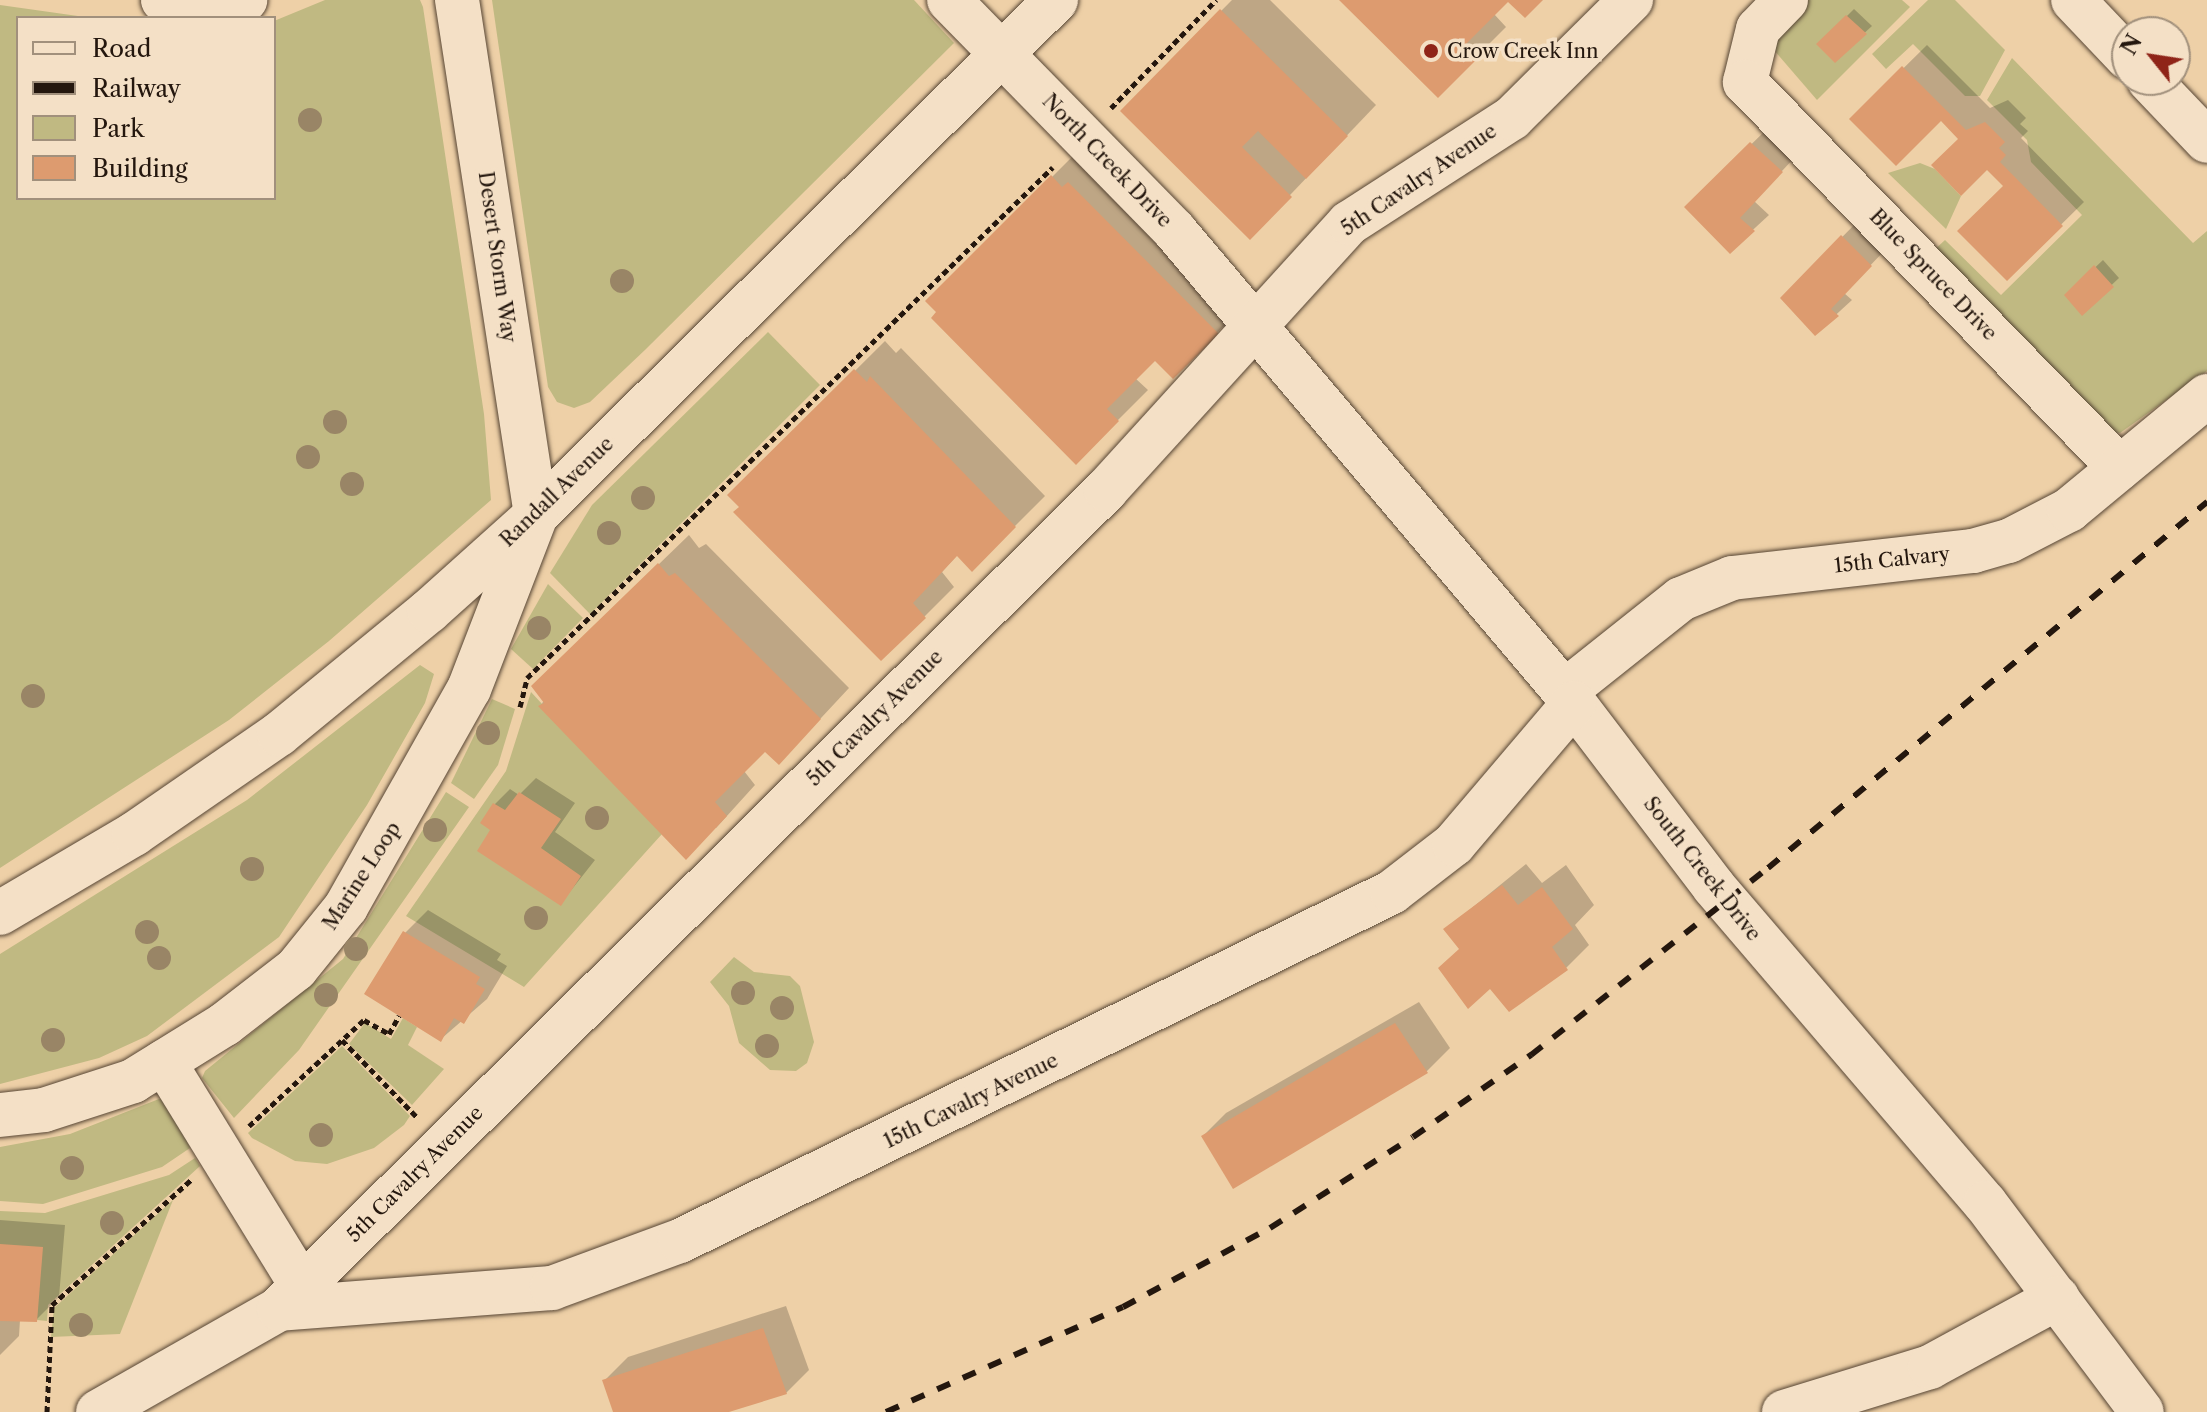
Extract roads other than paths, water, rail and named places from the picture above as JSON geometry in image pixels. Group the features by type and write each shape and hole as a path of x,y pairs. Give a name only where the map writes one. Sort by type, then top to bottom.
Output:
{"street":[{"path":"163,0 223,5 245,0"},
{"name":"Desert Storm Way","path":"457,0 536,515"},
{"name":"North Creek Drive","path":"949,0 1174,230 1255,331"},
{"name":"Randall Avenue","path":"0,913 134,834 279,734 429,611 536,515 1056,0"},
{"name":"5th Cavalry Avenue","path":"98,1412 290,1297 1106,490 1255,331 1284,290 1349,223 1512,118 1631,0"},
{"name":"Blue Spruce Drive","path":"1786,0 1758,29 1745,82 2120,468"},
{"path":"2073,0 2111,40"},
{"path":"2164,96 2207,141"},
{"name":"South Creek Drive","path":"1255,331 1569,698 1714,887 1985,1203 2142,1412"},
{"name":"15th Calvary","path":"1569,698 1681,599 1732,578 1997,544 2069,510 2207,396"},
{"name":"Marine Loop","path":"0,1115 44,1110 133,1081 296,969 346,907 469,689 536,515"},
{"name":"15th Cavalry Avenue","path":"290,1297 552,1288 680,1241 1392,892 1454,844 1569,698"},
{"path":"164,1062 290,1297"},
{"path":"1784,1412 1930,1367 2057,1298"}],"railway":[{"path":"886,1412 1123,1307 1270,1228 1413,1137 1531,1055 1768,868 2207,502"}],"place":[{"name":"Crow Creek Inn","path":"1431,51"}]}
